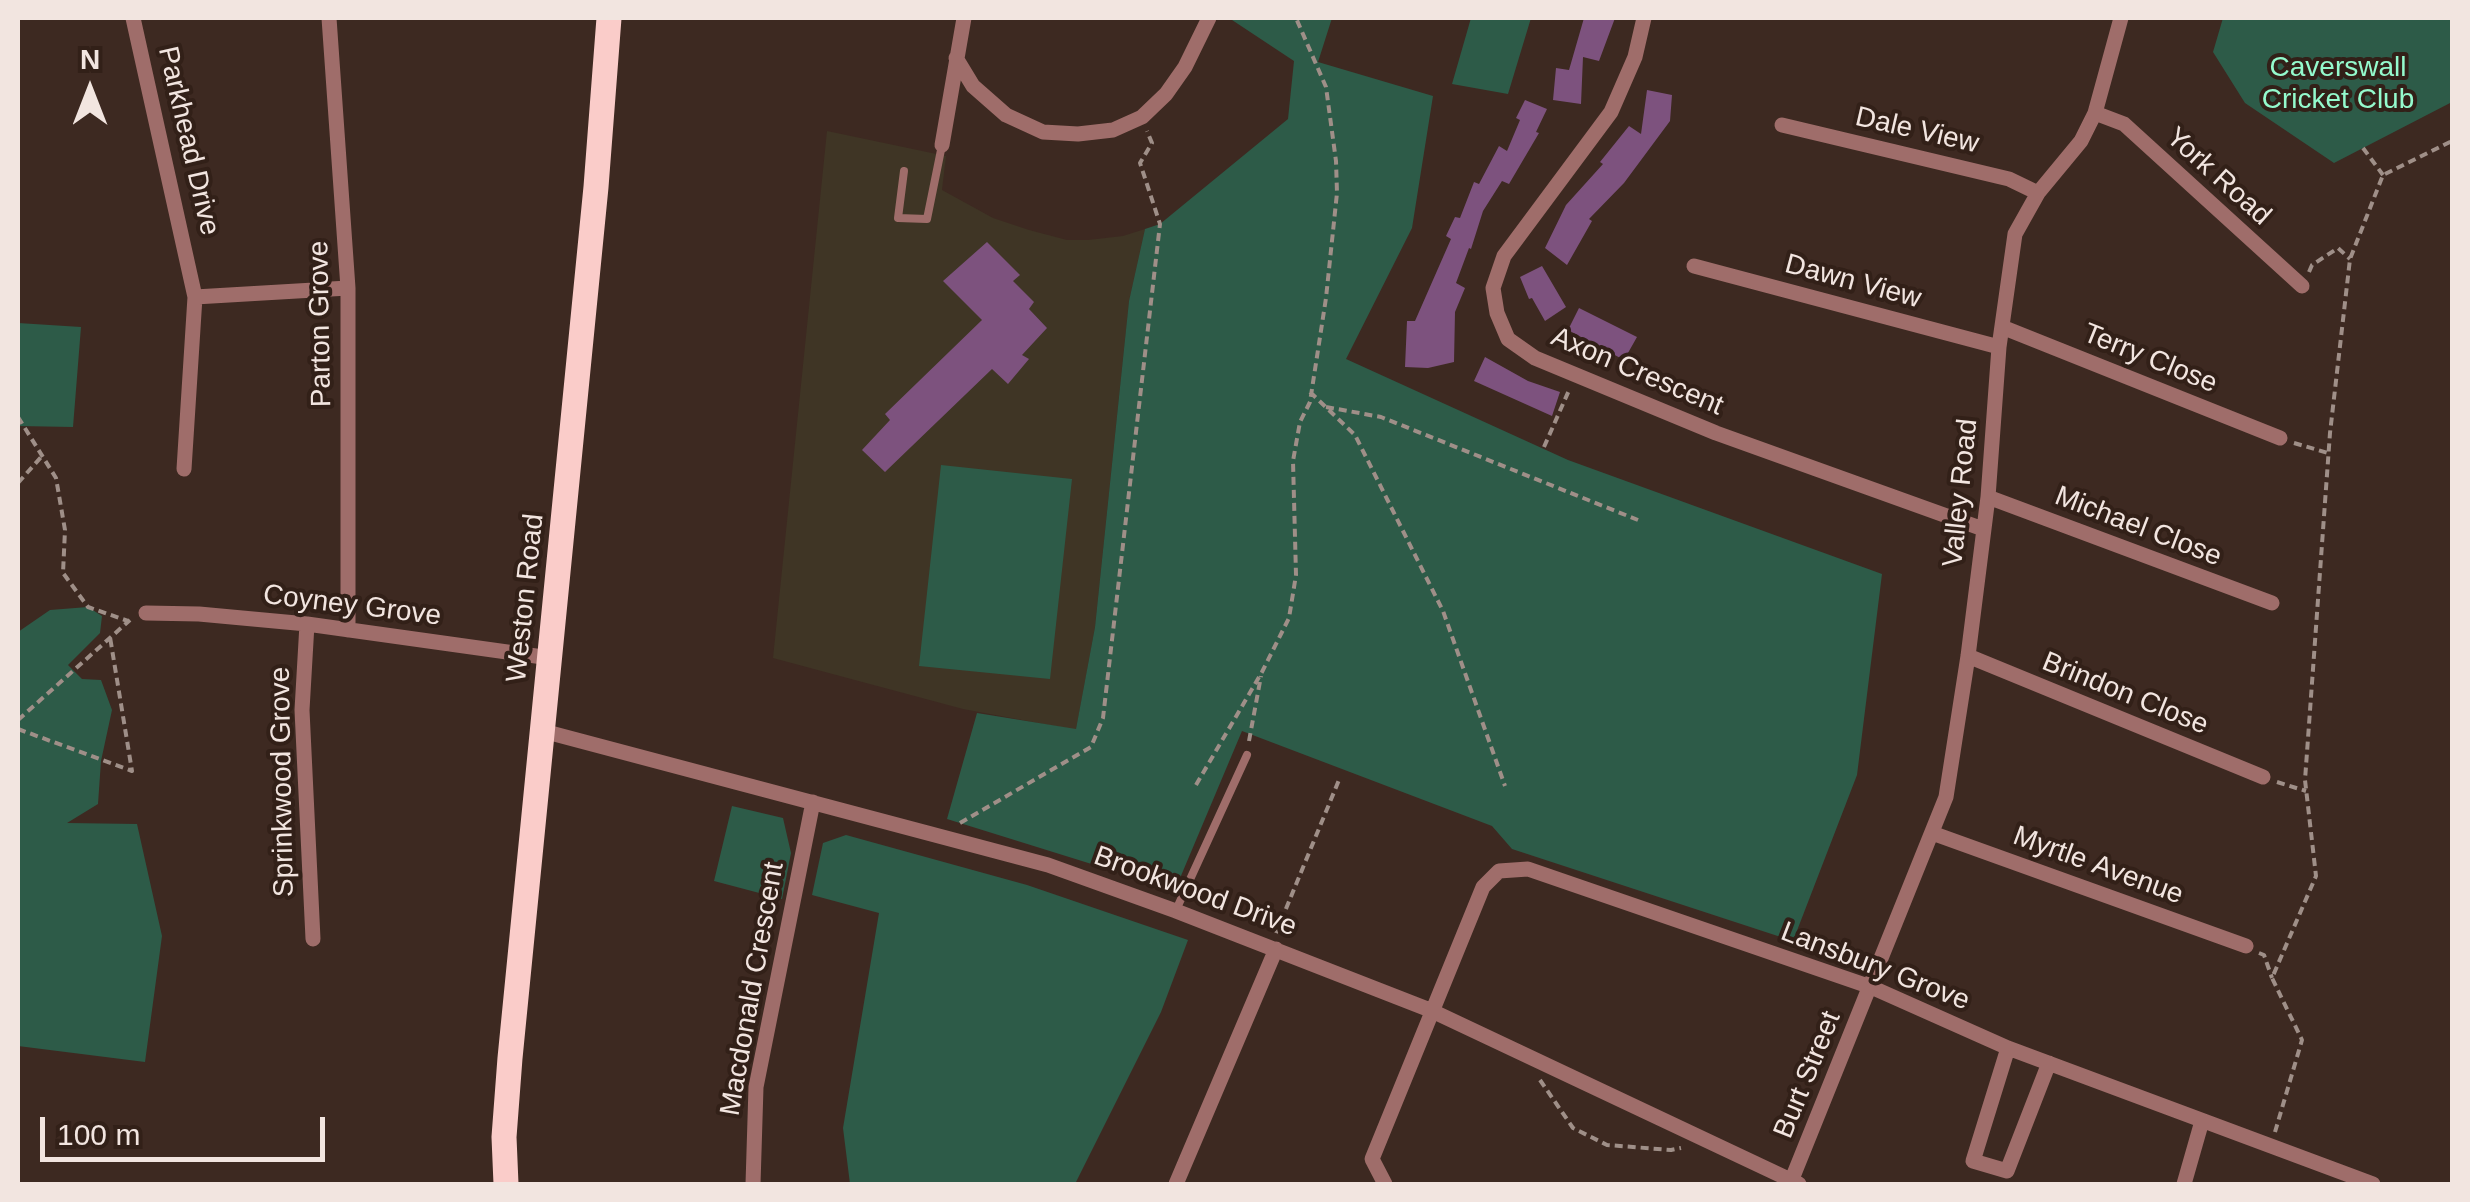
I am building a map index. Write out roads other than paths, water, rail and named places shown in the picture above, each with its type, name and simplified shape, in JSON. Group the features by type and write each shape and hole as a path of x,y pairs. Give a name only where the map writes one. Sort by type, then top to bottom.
{"highway":[{"name":"Weston Road","path":"506,1184 504,1136 510,1058 609,18"}],"street":[{"name":"Parkhead Drive","path":"133,18 195,298 184,469"},
{"name":"Parton Grove","path":"329,18 348,288 348,630"},
{"path":"942,145 964,18"},
{"path":"956,58 973,86 1006,115 1044,132 1113,130 1142,117 1166,94 1209,18"},
{"name":"Axon Crescent","path":"1644,18 1634,56 1611,112 1504,256 1494,288 1497,313 1508,338 1535,358 1716,433 1983,530"},
{"name":"Valley Road","path":"1871,988 1946,797 1988,497 2000,346 2015,234 2038,193 2081,141 2095,112 2115,18"},
{"name":"York Road","path":"2095,112 2124,124 2302,286"},
{"name":"Dale View","path":"1782,125 2009,179 2038,193"},
{"name":"Dawn View","path":"1694,266 2000,346"},
{"path":"195,298 348,288"},
{"name":"Terry Close","path":"2002,327 2280,438"},
{"name":"Michael Close","path":"1988,497 2272,603"},
{"name":"Coyney Grove","path":"146,613 307,624 550,658"},
{"name":"Sprinkwood Grove","path":"307,624 302,710 313,939"},
{"name":"Brindon Close","path":"1968,656 2264,777"},
{"name":"Brookwood Drive","path":"543,731 1048,865 1176,910 1430,1010 1711,1140 1794,1183"},
{"name":"Macdonald Crescent","path":"753,1184 756,1087 813,802"},
{"name":"Myrtle Avenue","path":"1932,833 2246,946"},
{"name":"Lansbury Grove","path":"1386,1184 1372,1159 1483,887 1499,871 1528,869 1871,988 2008,1048 2373,1184"},
{"path":"1176,1184 1273,948"},
{"name":"Burt Street","path":"1794,1183 1871,988"},
{"path":"2008,1048 1972,1161 2007,1171 2049,1063"},
{"path":"2184,1184 2202,1121"}],"lane":[{"path":"904,170 898,218 927,219 942,145"},
{"path":"1176,910 1247,756"}],"park label":[{"name":"Caverswall Cricket Club","path":"2338,84"}]}
